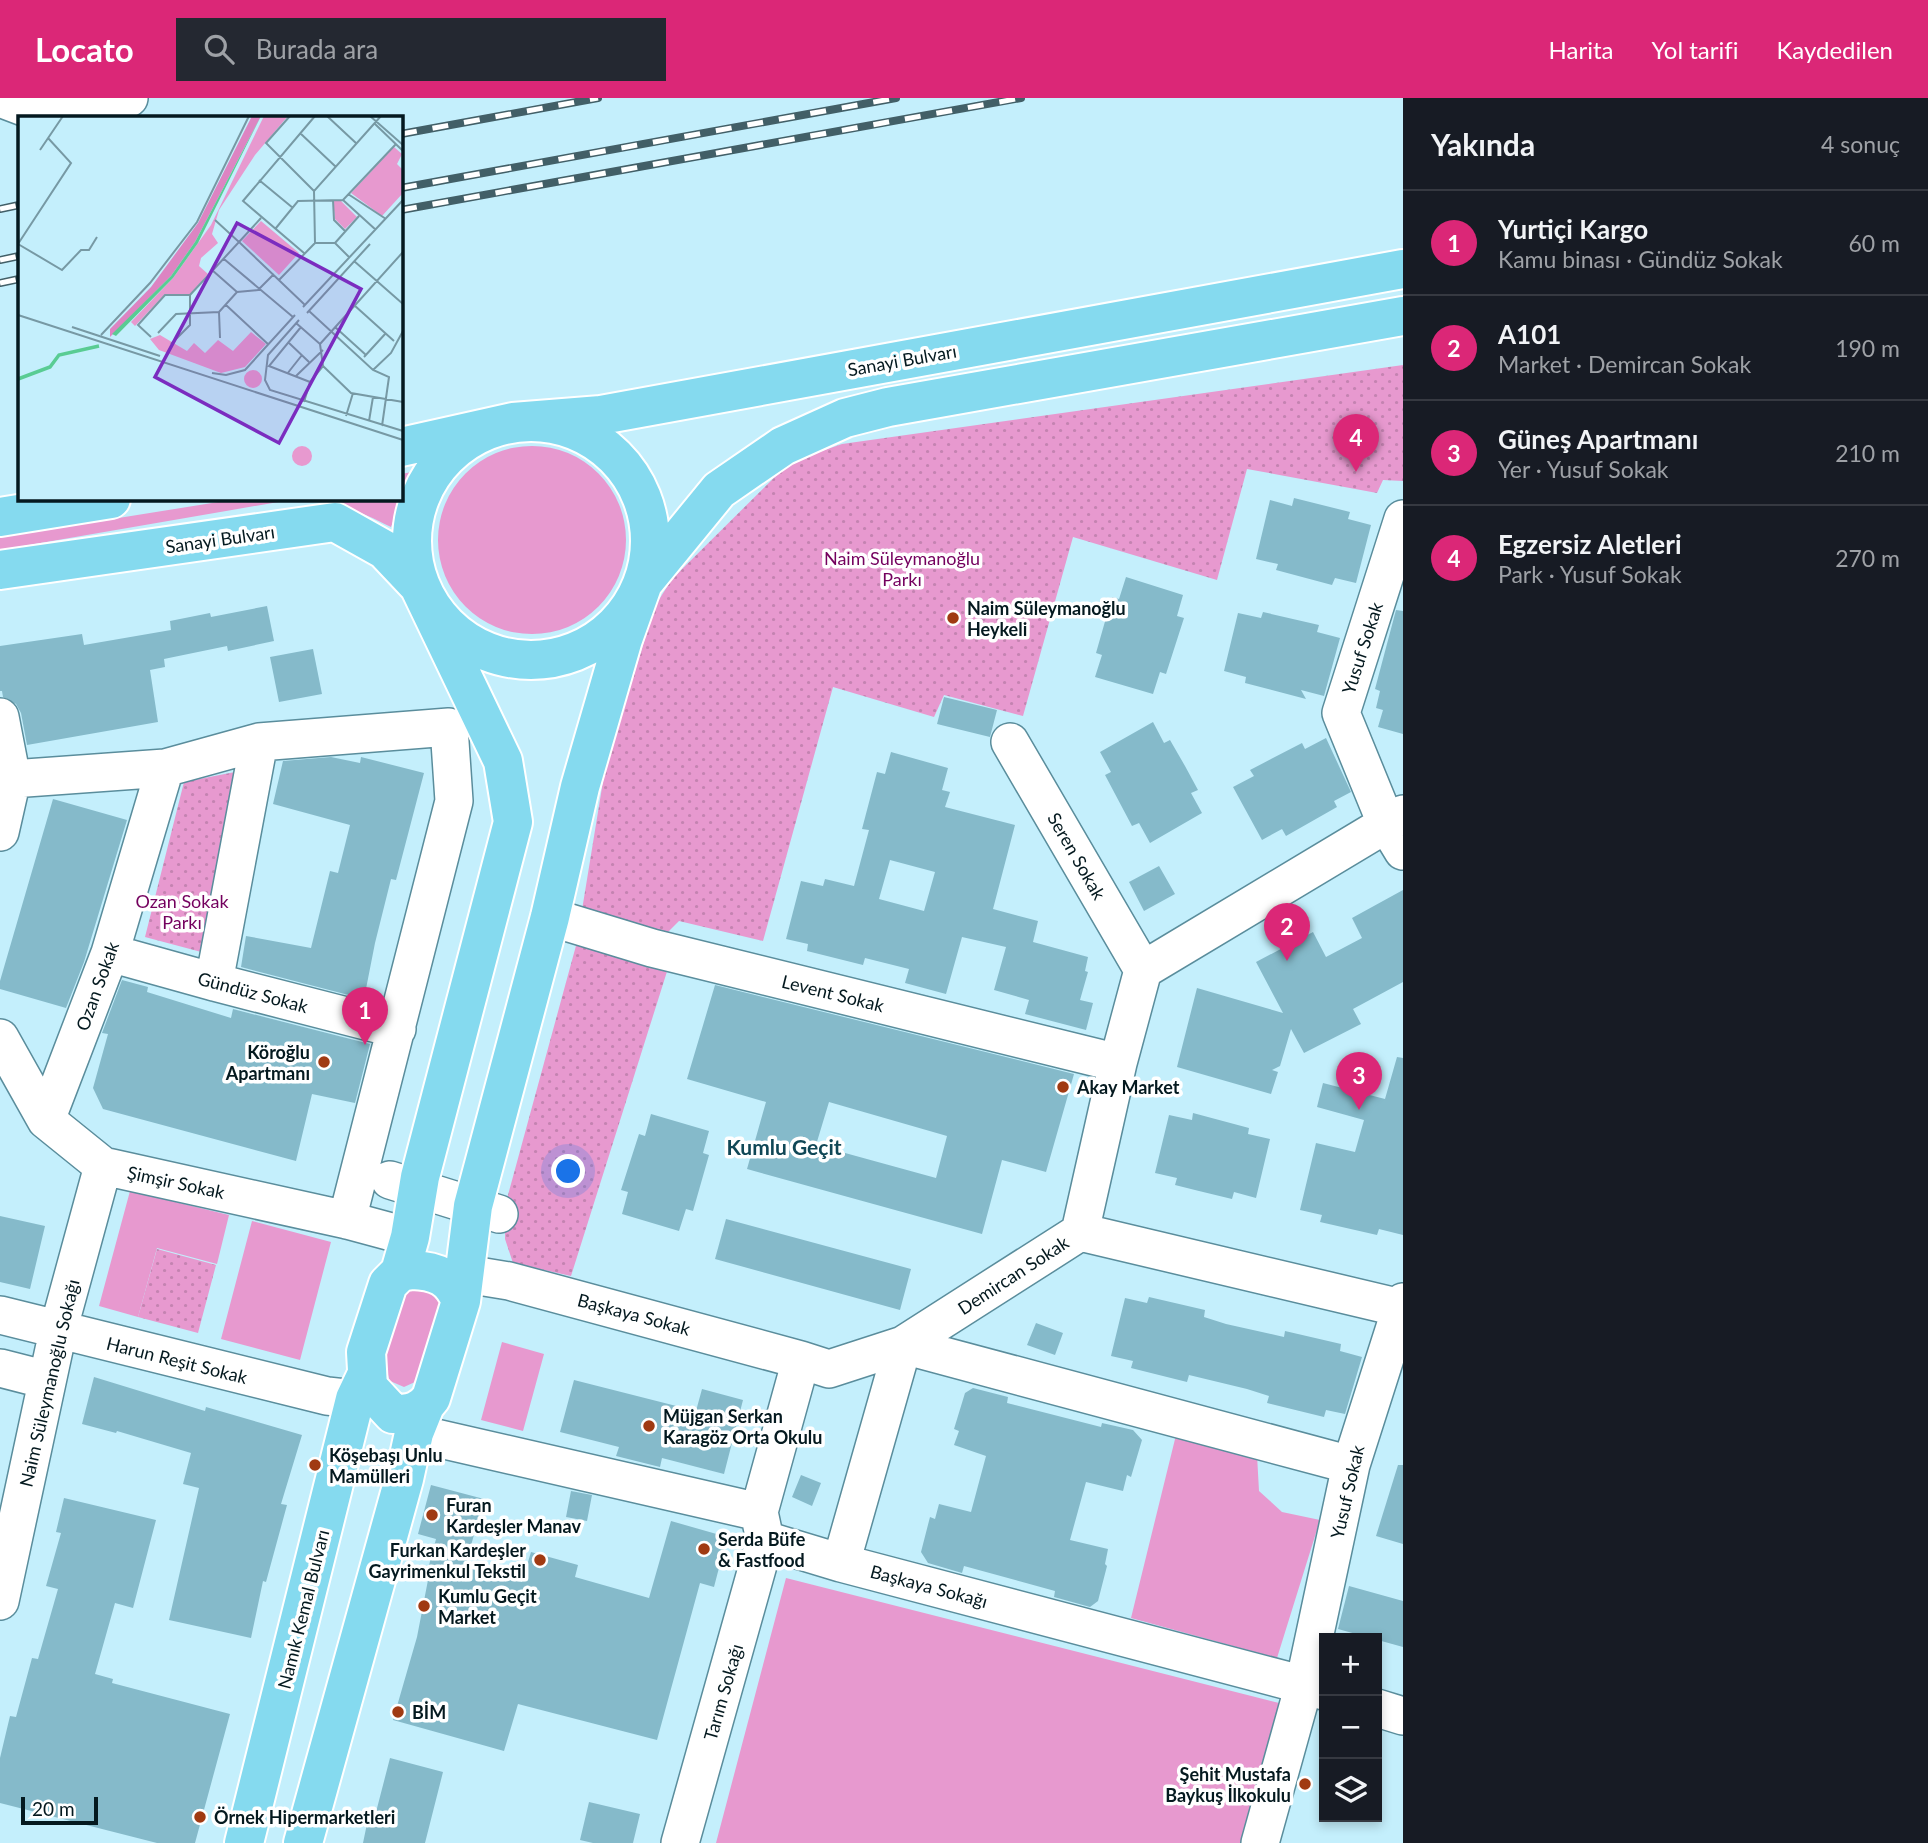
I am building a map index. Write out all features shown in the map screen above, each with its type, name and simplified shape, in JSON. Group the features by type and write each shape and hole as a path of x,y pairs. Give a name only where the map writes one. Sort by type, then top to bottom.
{"main road":[{"name":"Sanayi Bulvarı","path":"402,447 513,422 601,415 1403,269"},
{"path":"419,586 441,621 472,646 511,660 552,659 591,645 622,618 643,583 719,490 783,446 845,418 888,407 1403,316"},
{"path":"303,1843 419,1421 431,1398 486,1210 580,787 623,639 643,583 651,542 645,502 625,465 593,438 555,423 513,422 478,432 449,453 426,481 413,515 410,551 419,586 503,761 513,822 404,1184 405,1255 426,1271 463,1288"},
{"path":"0,517 105,500"},
{"name":"Sanayi Bulvarı","path":"0,570 335,522 385,550 419,586"},
{"name":"Namık Kemal Bulvarı","path":"244,1843 361,1388 366,1352 388,1284 405,1255"},
{"path":"361,1388 368,1387 393,1414 408,1414 419,1421"}],"street":[{"path":"0,98 49,116"},
{"path":"56,116 129,98"},
{"name":"Yusuf Sokak","path":"1397,829 1341,713 1403,519"},
{"path":"0,718 12,779 0,832"},
{"path":"12,779 165,768 259,742 449,727 454,801 348,1220"},
{"path":"214,982 259,742"},
{"name":"Seren Sokak","path":"1010,742 1143,970"},
{"name":"Ozan Sokak","path":"47,1120 110,953 165,768"},
{"path":"1143,970 1397,829"},
{"name":"Levent Sokak","path":"550,917 652,948 1118,1063"},
{"name":"Gündüz Sokak","path":"110,953 397,1029"},
{"name":"Demircan Sokak","path":"801,1360 829,1370 903,1345 1080,1232 1118,1063 1143,970"},
{"name":"Şimşir Sokak","path":"0,1038 47,1120 103,1166 348,1220 405,1255"},
{"name":"Naim Süleymanoğlu Sokağı","path":"0,1601 58,1331 103,1166"},
{"path":"404,1184 486,1210"},
{"path":"1080,1232 1402,1305"},
{"name":"Başkaya Sokak","path":"463,1288 521,1284 801,1360"},
{"name":"Yusuf Sokak","path":"1314,1688 1351,1465 1402,1305"},
{"name":"Harun Reşit Sokak","path":"0,1315 327,1396 361,1388"},
{"path":"841,1563 903,1345 1351,1465"},
{"name":"Tarım Sokağı","path":"680,1843 762,1526 801,1360"},
{"path":"0,1368 47,1380"},
{"name":"Başkaya Sokağı","path":"419,1421 762,1526 841,1563 1314,1688"},
{"path":"1260,1843 1314,1688"},
{"path":"1382,1710 1403,1716"}],"green space":[{"name":"Naim Süleymanoğlu Parkı","path":"1403,365 1403,481 1383,480 1377,493 1247,469 1217,580 1073,537 1023,716 944,695 934,717 833,687 763,941 679,921 663,937 582,910 605,769 655,606 672,579 790,462 842,444"},
{"path":"532,446 550,447 568,453 599,473 619,504 625,522 625,558 619,576 599,607 568,627 550,633 532,634 514,633 496,627 465,607 445,576 439,558 438,540 439,522 445,504 465,473 496,453 514,447"},
{"path":"412,472 402,498 402,474"},
{"path":"231,500 401,500 391,527 340,505 316,501 284,501 0,550 0,537"},
{"name":"Ozan Sokak Parkı","path":"240,771 205,953 145,937 184,782"},
{"path":"577,942 670,962 571,1276 513,1263 505,1239 505,1206"},
{"path":"130,1191 229,1215 217,1264 157,1248 138,1317 99,1306"},
{"path":"252,1221 331,1242 300,1360 221,1339"},
{"path":"157,1249 216,1265 198,1333 138,1317"},
{"path":"420,1279 445,1306 421,1375 415,1382 404,1387 390,1381 387,1363 388,1339 399,1299"},
{"path":"502,1342 544,1354 523,1431 481,1420"},
{"path":"1177,1431 1257,1455 1259,1491 1282,1512 1320,1520 1277,1658 1131,1618"},
{"path":"786,1578 1279,1703 1242,1843 716,1843"}],"building":[{"path":"1294,498 1350,512 1348,519 1371,525 1356,583 1335,578 1332,585 1276,570 1278,564 1256,559 1270,500 1292,506"},
{"path":"1126,577 1183,595 1177,616 1184,618 1166,674 1160,672 1153,694 1095,677 1102,655 1096,653 1112,597 1119,599"},
{"path":"267,606 274,641 228,651 227,646 164,659 165,667 150,670 158,722 27,745 21,713 16,704 3,697 0,691 0,646 82,634 84,645 171,630 170,621 210,613 211,617"},
{"path":"1396,610 1403,611 1403,734 1378,727 1383,710 1376,708 1380,691 1375,689"},
{"path":"1263,612 1319,625 1317,632 1340,638 1324,696 1301,690 1306,699 1245,683 1246,677 1224,671 1238,613 1261,618"},
{"path":"313,649 322,694 279,702 270,657"},
{"path":"944,697 997,710 990,737 937,724"},
{"path":"1153,722 1164,743 1170,740 1198,790 1191,793 1202,813 1150,843 1139,823 1132,826 1105,775 1111,772 1100,752"},
{"path":"1326,738 1351,792 1334,801 1337,807 1286,836 1282,829 1262,840 1233,787 1254,776 1250,770 1302,743 1305,749"},
{"path":"891,752 948,768 942,790 950,792 945,807 1015,825 993,909 1038,921 1033,942 1088,957 1085,971 1088,972 1080,1000 1093,1003 1086,1030 1025,1014 1029,1000 994,990 1006,947 962,937 946,994 905,983 909,969 865,958 863,965 807,951 808,944 786,939 801,881 823,886 825,879 854,886 869,830 862,829 877,772 885,774","holes":["890,860 935,872 924,911 879,899"]},
{"path":"331,757 360,763 361,757 424,773 396,880 391,879 364,999 241,967 246,936 311,948 330,871 338,873 350,825 273,804 283,761"},
{"path":"53,799 127,820 84,962 66,1008 0,989 0,981"},
{"path":"1159,866 1175,894 1144,911 1129,882"},
{"path":"1403,890 1403,982 1353,1009 1361,1024 1304,1053 1291,1029 1280,1066 1272,1070 1278,1072 1271,1094 1177,1067 1197,988 1283,1013 1256,962 1313,932 1326,957 1362,938 1352,918"},
{"path":"122,980 148,987 147,992 231,1018 233,1009 370,1044 355,1103 312,1094 296,1161 103,1109 93,1088 108,1034 102,1033"},
{"path":"715,985 1074,1074 1046,1172 1002,1160 982,1234 747,1169 766,1102 687,1079","holes":["829,1102 947,1136 936,1178 816,1145"]},
{"path":"1397,1057 1403,1058 1403,1235 1379,1229 1377,1235 1320,1222 1322,1215 1300,1210 1316,1143 1355,1152 1364,1120 1317,1107 1323,1083 1385,1099"},
{"path":"1193,1113 1249,1128 1248,1134 1270,1139 1256,1198 1234,1192 1232,1199 1199,1191 1175,1185 1177,1178 1155,1173 1169,1115 1192,1120"},
{"path":"651,1114 709,1131 703,1153 709,1155 693,1211 686,1209 679,1231 622,1214 628,1192 621,1190 639,1134 645,1136"},
{"path":"0,1216 45,1226 30,1289 0,1282"},
{"path":"726,1219 911,1269 900,1310 715,1259"},
{"path":"1149,1297 1205,1310 1204,1317 1226,1324 1284,1337 1285,1331 1341,1344 1340,1351 1362,1357 1345,1414 1326,1410 1324,1417 1267,1403 1269,1396 1247,1389 1189,1375 1187,1382 1131,1368 1133,1361 1111,1356 1125,1298 1147,1303"},
{"path":"1036,1323 1063,1333 1055,1355 1027,1345"},
{"path":"94,1377 205,1411 206,1407 302,1435 281,1504 287,1505 266,1582 263,1581 251,1638 169,1620 199,1488 183,1484 191,1453 117,1431 116,1433 82,1424"},
{"name":"Müjgan Serkan Karagöz Orta Okulu","path":"574,1380 696,1411 702,1389 743,1400 724,1474 662,1458 660,1467 616,1456 619,1447 560,1432"},
{"path":"973,1388 1008,1397 1007,1403 1101,1427 1102,1423 1133,1430 1142,1440 1131,1477 1127,1475 1123,1491 1086,1482 1070,1540 1108,1549 1105,1564 1107,1566 1098,1601 1090,1607 1054,1597 1055,1591 964,1566 962,1573 928,1563 921,1552 930,1517 935,1519 939,1504 971,1512 986,1456 954,1445 959,1431 954,1429 965,1393"},
{"path":"1398,1465 1403,1465 1403,1544 1376,1536"},
{"path":"801,1475 821,1483 812,1506 792,1497"},
{"path":"431,1485 484,1499 465,1567 522,1582 531,1552 578,1565 575,1577 649,1598 671,1521 727,1537 714,1587 700,1583 657,1740 518,1704 504,1751 393,1720 417,1637 428,1580 425,1580 436,1539 418,1534"},
{"path":"571,1491 592,1495 587,1521 566,1517"},
{"path":"64,1498 156,1520 133,1608 115,1603 95,1674 113,1679 112,1683 230,1714 195,1843 157,1843 0,1803 0,1758 10,1716 16,1717 32,1658 38,1659 58,1589 46,1586 61,1533 56,1532"},
{"path":"1349,1586 1403,1601 1403,1647 1382,1641 1382,1633 1352,1633 1338,1629"},
{"path":"390,1758 443,1772 425,1843 363,1843 369,1814 375,1816"},
{"path":"589,1802 640,1814 633,1843 593,1843 580,1840"}],"railway":[{"path":"402,134 598,98"},
{"path":"402,188 896,98"},
{"path":"402,210 1021,98"},
{"path":"0,209 18,205"},
{"path":"0,260 18,256"},
{"path":"0,283 18,279"}],"place":[{"name":"Egzersiz Aletleri","path":"1356,472"},
{"name":"Naim Süleymanoğlu Heykeli","path":"953,618"},
{"name":"A101","path":"1287,961"},
{"name":"Yurtiçi Kargo","path":"365,1045"},
{"name":"Köroğlu Apartmanı","path":"324,1062"},
{"name":"Akay Market","path":"1063,1087"},
{"name":"Güneş Apartmanı","path":"1359,1110"},
{"name":"Müjgan Serkan Karagöz Orta Okulu","path":"649,1426"},
{"name":"Köşebaşı Unlu Mamülleri","path":"315,1465"},
{"name":"Furan Kardeşler Manav","path":"432,1515"},
{"name":"Serda Büfe & Fastfood","path":"704,1549"},
{"name":"Furkan Kardeşler Gayrimenkul Tekstil","path":"540,1560"},
{"name":"Kumlu Geçit Market","path":"424,1606"},
{"name":"BİM","path":"398,1712"},
{"name":"Şehit Mustafa Baykuş İlkokulu","path":"1305,1784"},
{"name":"Örnek Hipermarketleri","path":"200,1817"}],"district":[{"name":"Kumlu Geçit","path":"784,1146"}]}
